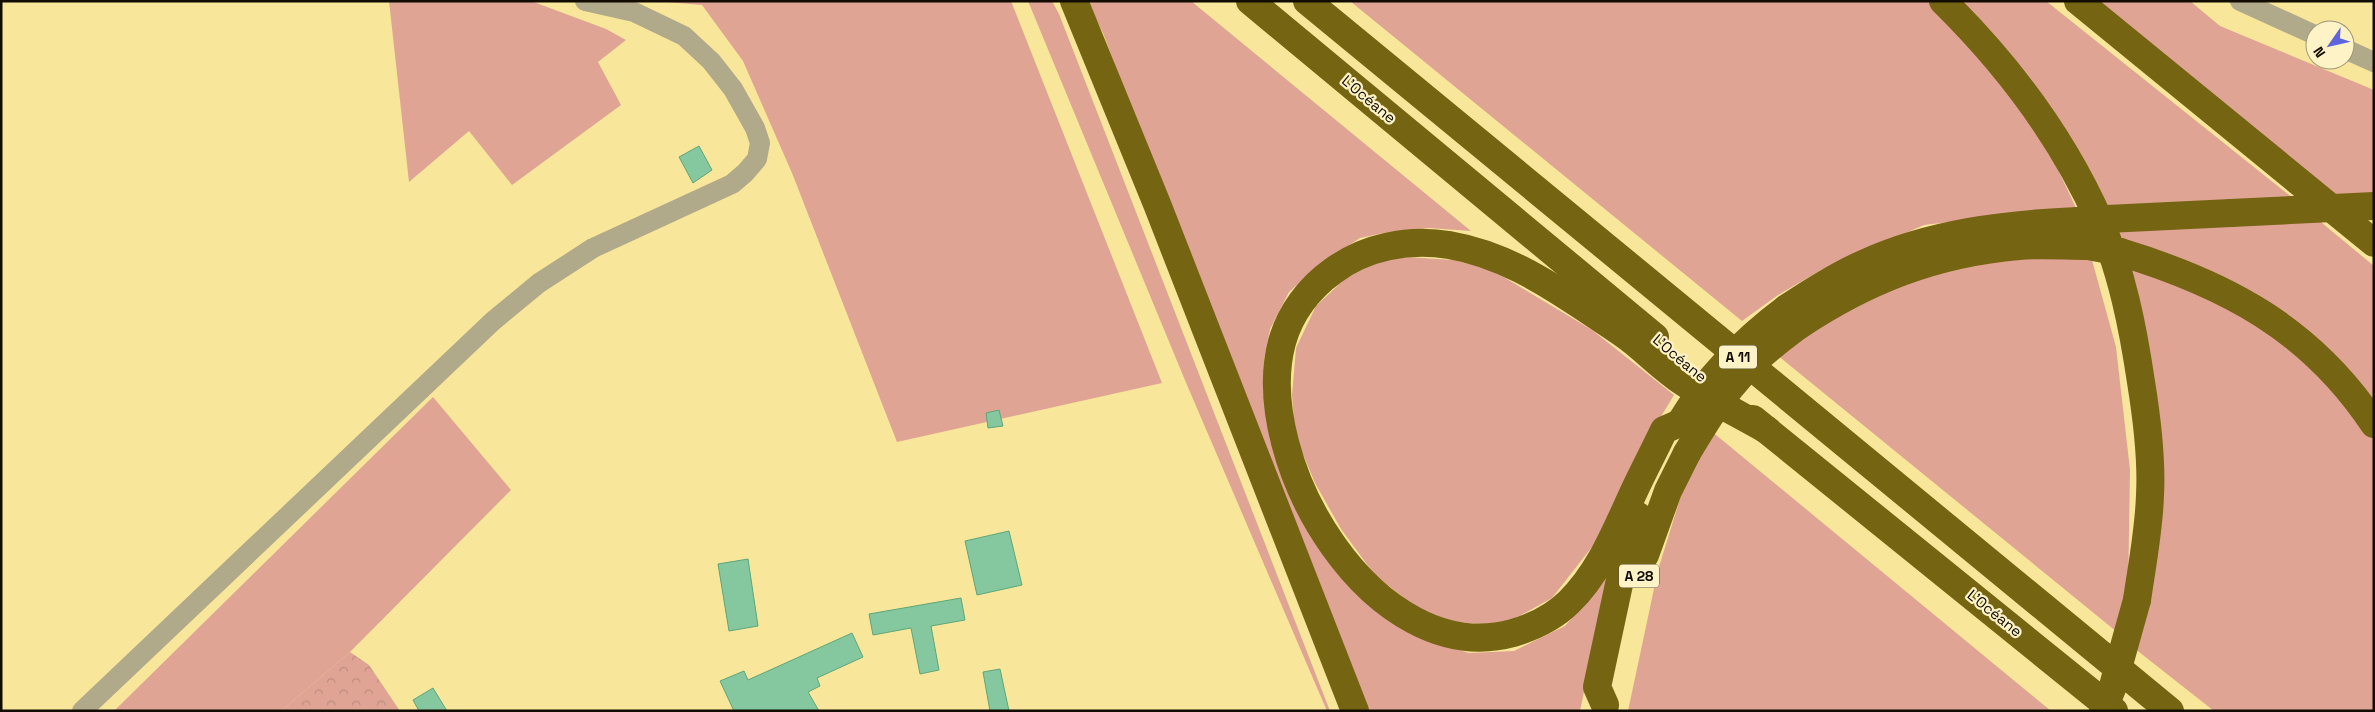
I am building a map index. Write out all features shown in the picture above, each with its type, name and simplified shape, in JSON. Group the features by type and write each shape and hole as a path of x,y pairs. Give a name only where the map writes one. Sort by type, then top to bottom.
{"highway":[{"path":"1074,1 1157,204 1355,711"},
{"name":"L’Océane","path":"1250,1 1767,430 2114,711"},
{"name":"A 11","path":"1307,1 2170,711"},
{"path":"1944,1 2010,74 2045,120 2076,174 2101,223 2121,283 2136,343 2146,416 2150,495 2137,600 2113,686 2103,711"},
{"path":"2078,1 2374,243"},
{"path":"1767,430 1682,382 1630,339 1543,281 1482,252 1445,244 1415,242 1398,245 1361,254 1345,262 1322,279 1310,292 1294,314 1282,344 1277,402 1280,421 1298,479 1318,520 1350,567 1375,592 1398,611 1426,626 1450,634 1500,636 1525,629 1551,616 1567,604 1582,588 1676,436 1708,416 1738,378 1760,356 1792,317 1863,264 1933,240 2021,224 2374,206"},
{"path":"1792,317 1831,304 1872,283 1910,268 1965,253 2020,246 2088,246 2120,252 2180,271 2229,293 2259,310 2310,350 2342,382 2374,424"},
{"name":"A 28","path":"1604,708 1652,533 1668,491 1676,436"}],"street":[{"path":"82,711 493,321 531,289 593,248 732,184 758,159 760,143 756,128 733,89 711,62 684,36 634,12 585,1"},
{"path":"2240,1 2305,30"},
{"path":"2355,53 2374,62"}],"green space":[{"path":"389,1 531,1 606,29 626,40 598,62 621,105 512,185 469,131 409,182"},
{"path":"655,1 1011,1 1162,383 897,442 792,173 743,61 702,5"},
{"path":"1028,1 1052,1 1059,14 1330,711 1327,711 1187,385"},
{"path":"1087,1 1191,1 1471,231 1429,228 1388,232 1360,238 1319,265 1289,292 1270,329 1264,360 1263,392 1271,435 1323,552 1368,604 1410,634 1469,653 1514,651 1565,626 1608,576 1580,711 1368,711 1164,195 1103,33"},
{"path":"1350,1 1933,1 1968,35 2045,142 2077,210 2013,214 1924,225 1821,270 1778,295 1742,321"},
{"path":"1954,1 2046,1 2294,199 2103,208"},
{"path":"2098,1 2190,1 2220,26 2305,61 2305,70 2326,70 2374,90 2374,197 2334,197"},
{"path":"2316,218 2374,266 2374,405 2361,388 2117,244 2111,228"},
{"path":"2040,254 2092,260 2116,347 2130,470 2128,592 2117,632 1776,354 1803,333 1934,269"},
{"path":"1407,257 1453,260 1492,270 1592,330 1674,395 1654,428 1599,538 1552,598 1503,625 1452,622 1415,607 1374,574 1341,529 1315,483 1295,435 1292,395 1296,348 1316,306 1346,278 1377,261"},
{"path":"2126,266 2167,276 2288,343 2368,428 2374,437 2374,711 2214,711 2134,648 2145,607"},
{"path":"433,397 511,490 350,652 281,711 114,711"},
{"path":"1710,430 2051,711 1628,711 1658,570 1693,457"},
{"path":"350,652 369,665 400,711 281,711"}],"building":[{"path":"699,146 712,170 693,183 679,157"},
{"path":"999,410 1003,426 988,428 986,413"},
{"path":"1009,531 1022,585 977,595 965,541"},
{"path":"748,559 758,626 729,631 718,564"},
{"path":"961,598 965,620 931,626 939,670 920,674 911,628 873,635 869,614"},
{"path":"852,633 863,657 817,678 820,686 808,692 819,711 734,711 720,681 744,671 748,680"},
{"path":"1000,669 1009,711 990,711 983,672"},
{"path":"433,688 447,711 419,711 413,700"}]}
